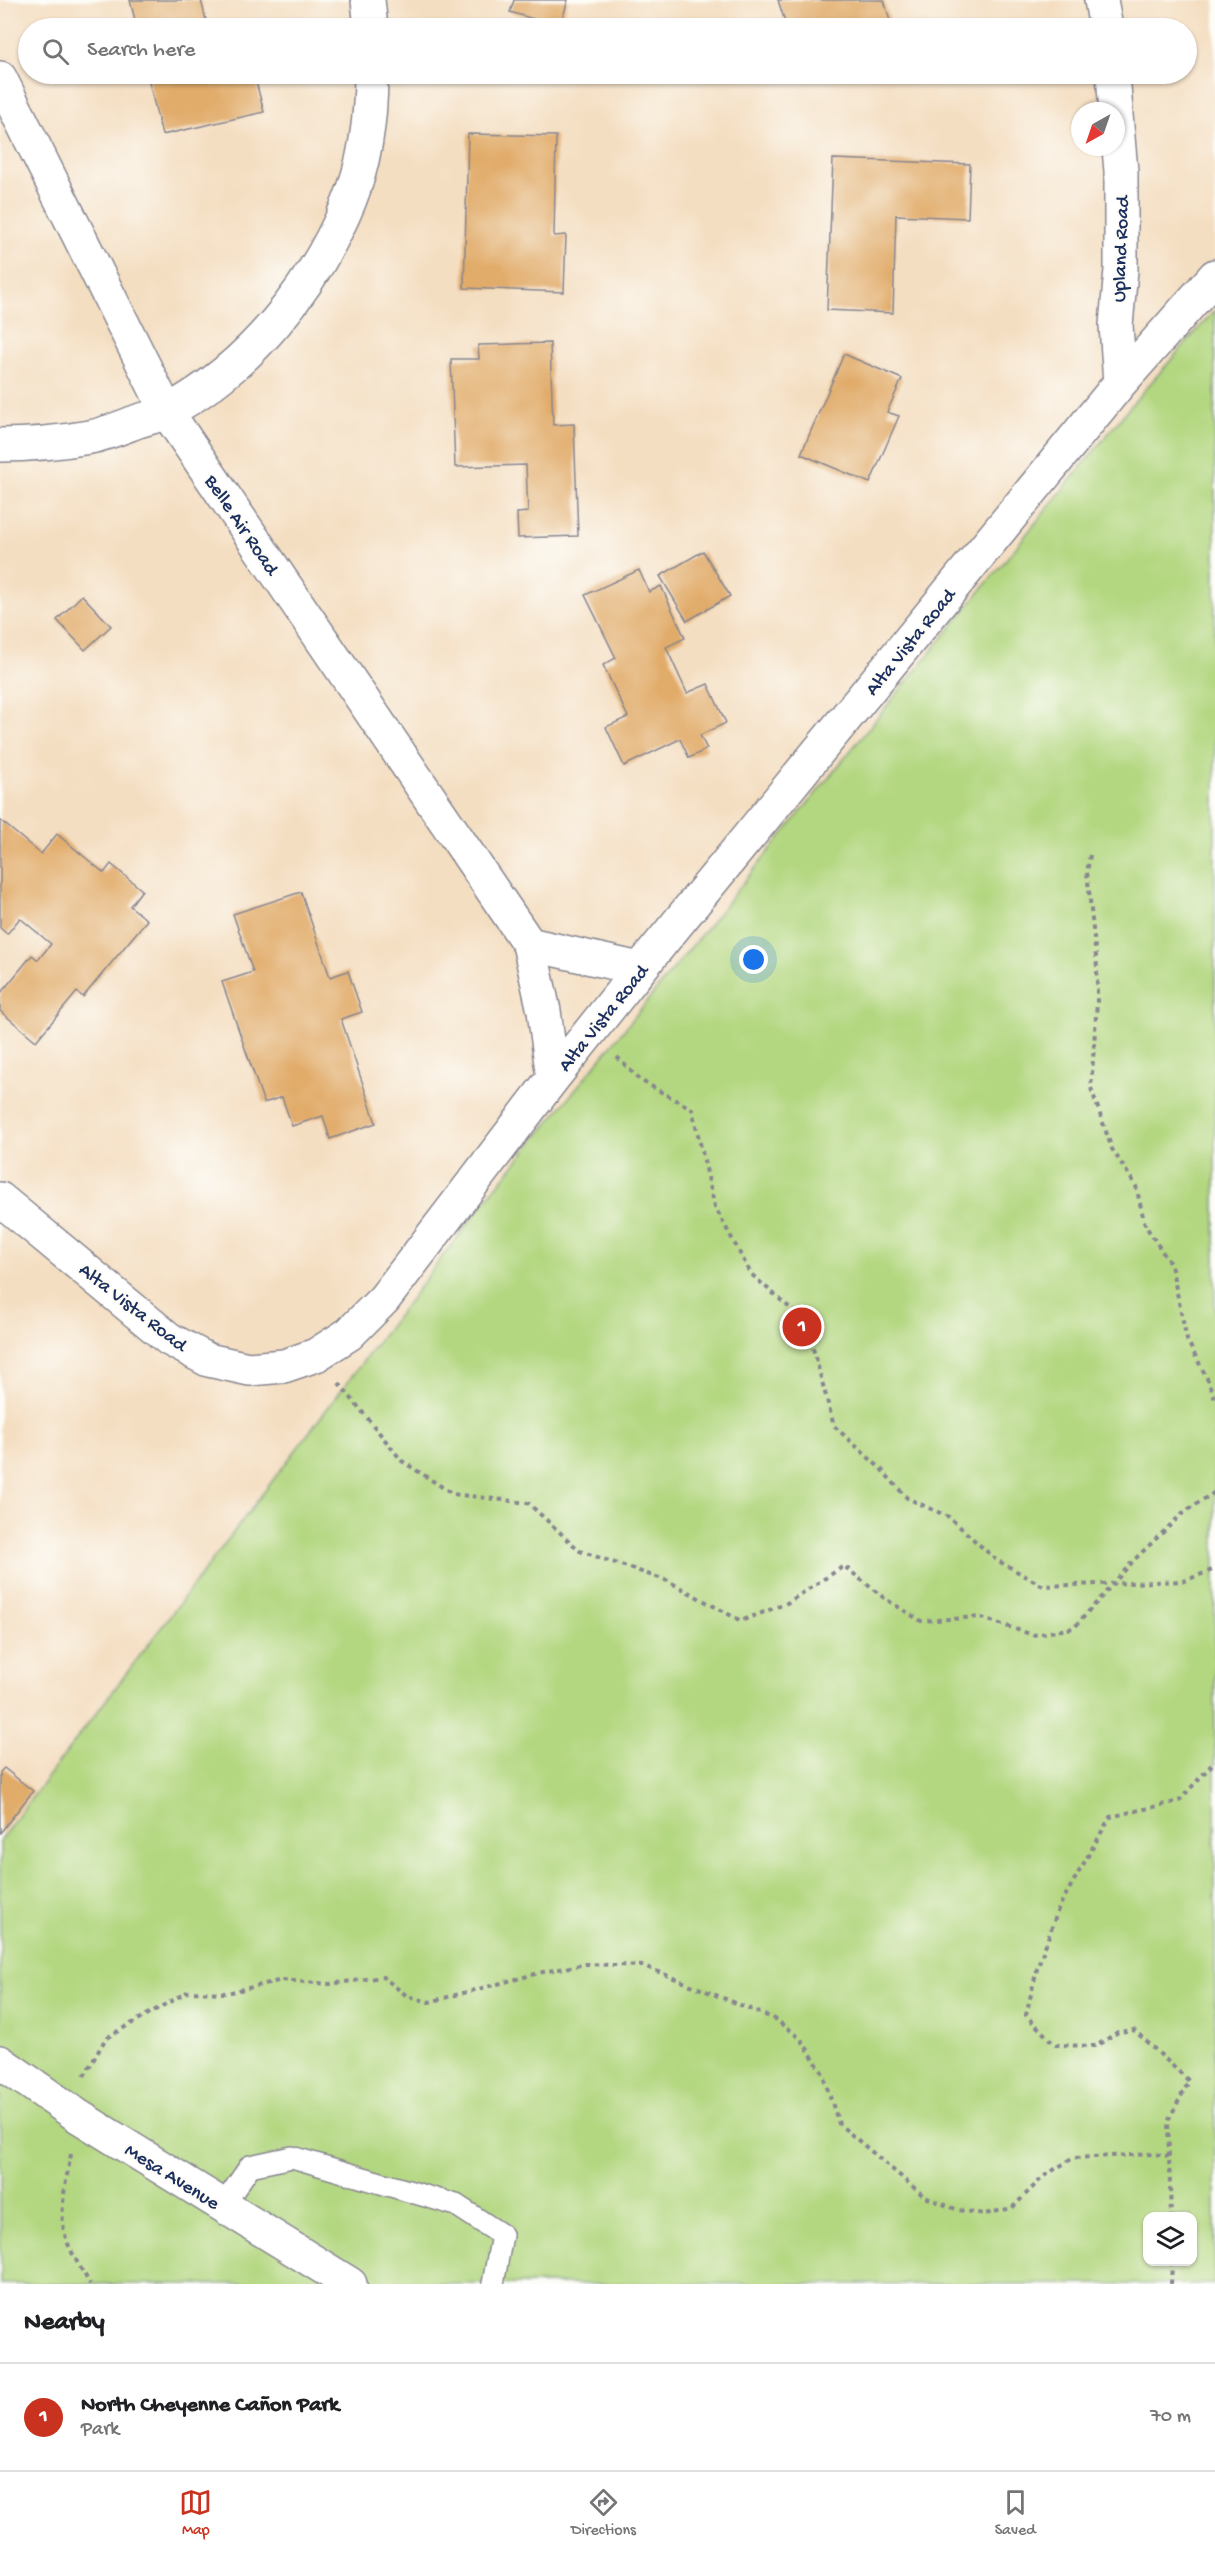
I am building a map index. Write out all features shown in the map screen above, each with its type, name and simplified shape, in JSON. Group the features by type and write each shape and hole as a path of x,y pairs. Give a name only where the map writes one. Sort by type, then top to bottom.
{"street":[{"path":"368,0 370,18"},
{"path":"1101,0 1104,18"},
{"name":"Belle Air Road","path":"0,78 166,412 529,944 544,1011 553,1078"},
{"path":"0,445 92,437 166,412 216,380 263,336 304,285 329,243 349,201 363,151 371,100 371,84"},
{"name":"Upland Road","path":"1114,84 1115,102"},
{"name":"Upland Road","path":"1120,156 1121,270 1116,325 1120,383"},
{"name":"Alta Vista Road","path":"0,1199 170,1339 207,1360 249,1369 284,1366 316,1355 349,1334 384,1299 553,1078 640,969 1120,383 1215,276"},
{"path":"529,944 640,969"},
{"name":"Mesa Avenue","path":"0,2062 78,2116 350,2284"}],"lane":[{"path":"222,2206 250,2166 292,2157 456,2205 501,2235 493,2284"}],"path":[{"path":"1090,855 1088,881 1097,967 1091,1088 1112,1149 1136,1186 1145,1225 1171,1264 1187,1340 1207,1378 1215,1400"},
{"path":"591,1030 640,1080 692,1109 715,1206 751,1274 806,1322 834,1426 881,1469 907,1498 950,1517 995,1559 1043,1586 1184,1581 1215,1569"},
{"path":"316,1355 402,1461 453,1494 528,1503 580,1551 668,1581 741,1621 787,1603 844,1566 884,1598 921,1621 979,1617 1033,1635 1074,1628 1134,1560 1184,1512 1215,1492"},
{"path":"1171,2212 1168,2121 1189,2081 1134,2030 1118,2032 1096,2046 1055,2045 1026,2015 1037,1969 1059,1907 1110,1817 1179,1801 1215,1761"},
{"path":"90,2284 70,2250 63,2225 65,2190 85,2074 106,2038 187,1992 227,1993 282,1980 329,1984 383,1977 407,1995 429,2002 543,1972 586,1964 644,1966 749,2011 775,2019 801,2039 822,2072 839,2124 925,2197 958,2210 985,2214 1012,2208 1044,2176 1073,2158 1153,2154 1169,2156"},
{"path":"1171,2284 1172,2266"}],"green space":[{"path":"1215,310 1215,2284 0,2284 0,1840 484,1202 1133,403"}],"building":[{"path":"130,0 201,0 206,18 134,18"},
{"path":"514,0 568,0 563,18 530,18 510,12"},
{"path":"778,0 884,0 889,18 784,18"},
{"path":"149,84 257,84 264,112 162,135"},
{"path":"468,134 556,136 554,236 566,235 564,292 464,288"},
{"path":"833,159 970,164 968,218 896,215 893,313 827,310"},
{"path":"550,343 553,425 574,424 578,536 518,538 517,513 528,512 526,465 455,467 451,359 479,359 478,345"},
{"path":"844,354 902,379 887,412 899,416 870,483 801,454"},
{"path":"703,551 730,596 687,621 660,576"},
{"path":"639,570 649,592 661,586 685,638 666,647 687,693 708,684 726,723 700,735 707,749 689,758 680,739 624,766 606,727 628,717 603,665 616,658 585,595"},
{"path":"82,595 111,626 85,650 57,620"},
{"path":"0,820 41,854 57,834 104,873 111,864 142,890 130,906 147,920 83,997 77,992 36,1041 0,1011 0,994 32,955 38,960 51,944 20,918 7,934 0,928"},
{"path":"301,892 330,977 348,971 362,1012 341,1019 376,1123 330,1139 323,1116 292,1126 282,1097 264,1103 222,982 253,972 233,914"},
{"path":"4,1768 33,1791 0,1833 0,1772"}],"place":[{"name":"North Cheyenne Cañon Park","path":"802,1327"}]}
